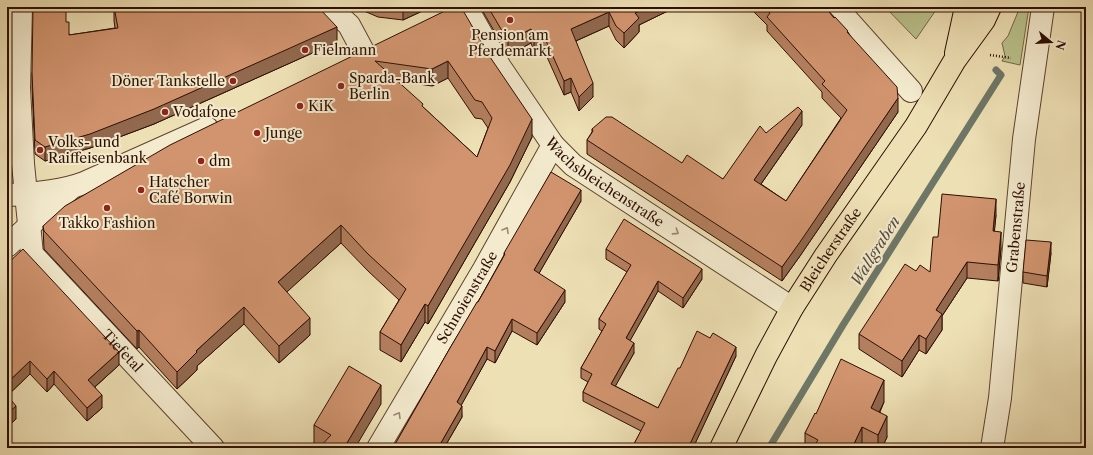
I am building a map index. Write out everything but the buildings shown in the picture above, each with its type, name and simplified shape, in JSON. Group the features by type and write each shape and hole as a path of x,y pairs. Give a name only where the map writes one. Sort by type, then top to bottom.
{"main road":[{"name":"Bleicherstraße","path":"955,60 966,7"},
{"name":"Bleicherstraße","path":"722,448 766,356 792,308 826,255 916,126 955,60 984,20 990,7"}],"street":[{"path":"21,7 19,88 23,164 17,195 29,226"},
{"path":"324,7 337,14 349,24 357,57 384,44"},
{"path":"836,7 912,91"},
{"name":"Grabenstraße","path":"992,448 1000,398 1024,139 1043,7"},
{"name":"Wachsbleichenstraße","path":"460,11 500,66 553,145 573,165 792,308"},
{"path":"17,195 71,188 228,119"},
{"name":"Schnoienstraße","path":"378,448 484,269 553,145"},
{"path":"7,246 71,188"},
{"name":"Tiefetal","path":"29,226 32,254 213,448"}],"green space":[{"path":"885,7 938,7 916,39"},
{"path":"1020,7 1029,7 1020,65 1002,61 1005,56 1002,43 1008,36"}],"waterway":[{"name":"Wallgraben","path":"769,448 843,325 1001,75 996,70"}],"place":[{"name":"Pension am Pferdemarkt","path":"510,20"},
{"name":"Fielmann","path":"305,50"},
{"name":"Döner Tankstelle","path":"233,81"},
{"name":"Sparda-Bank Berlin","path":"341,86"},
{"name":"KiK","path":"300,106"},
{"name":"Vodafone","path":"165,112"},
{"name":"Junge","path":"257,133"},
{"name":"Volks- und Raiffeisenbank","path":"40,150"},
{"name":"dm","path":"201,161"},
{"name":"Hatscher Café Borwin","path":"141,190"},
{"name":"Takko Fashion","path":"107,208"}]}
